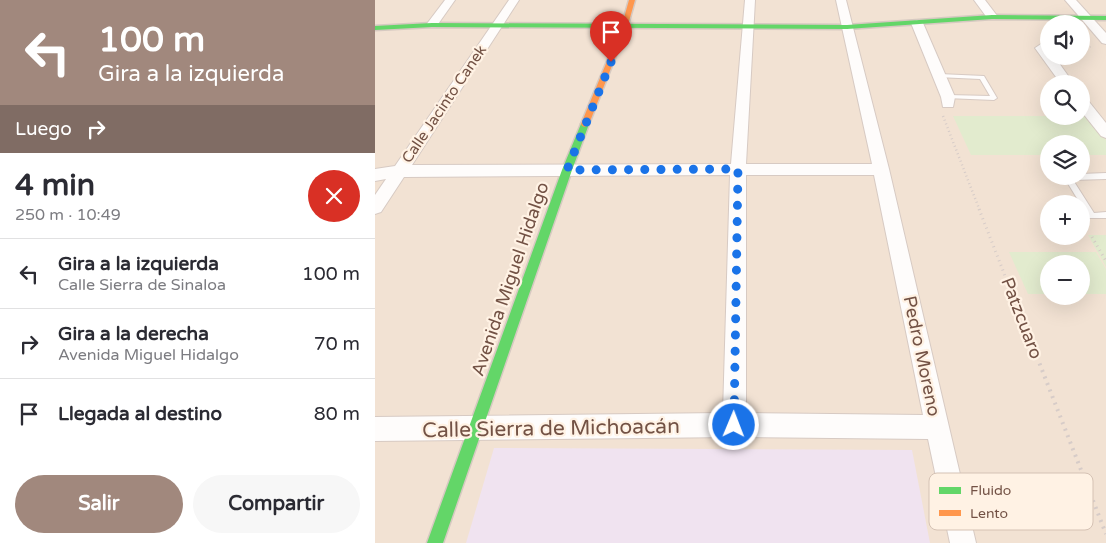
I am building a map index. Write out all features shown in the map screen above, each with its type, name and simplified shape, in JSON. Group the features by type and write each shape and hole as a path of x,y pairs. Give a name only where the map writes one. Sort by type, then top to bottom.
{"street":[{"path":"432,26 450,0"},
{"name":"Calle Jacinto Canek","path":"375,208 514,0"},
{"name":"Avenida Miguel Hidalgo","path":"435,543 567,170 625,25 632,0"},
{"path":"734,425 738,169 750,0"},
{"name":"Pedro Moreno","path":"841,0 881,169 947,473"},
{"path":"979,0 991,17"},
{"path":"1069,0 1082,15"},
{"path":"375,28 497,25 847,26 991,17 1040,18"},
{"path":"1090,18 1106,18"},
{"path":"917,23 948,101"},
{"path":"1090,23 1106,40"},
{"path":"1090,113 1105,132"},
{"path":"375,175 399,171 881,169"},
{"name":"Calle Sierra de Michoacán","path":"375,430 734,425 937,427"},
{"name":"Pedro Moreno","path":"960,530 963,543"}],"lane":[{"path":"939,76 982,77 993,98 948,101"},
{"path":"1106,176 1068,177 1092,216 1106,215"}],"path":[{"name":"Patzcuaro","path":"948,101 941,110 1082,473"},
{"path":"1092,237 1106,261"},
{"name":"Patzcuaro","path":"1093,501 1106,534"}],"shaded area":[{"path":"375,0 1106,0 1106,543 375,543"},
{"path":"494,448 912,450 930,543 466,543"}],"green space":[{"path":"953,116 1040,116 1040,125 1090,125 1090,119 1106,140 1106,155 1090,155 1090,135 1040,135 1040,155 971,155"},
{"path":"1090,235 1106,235 1106,267 1090,239"},
{"path":"1009,252 1096,252 1106,269 1106,294 1090,294 1090,255 1040,255 1040,294 1028,294"}],"traffic: fast":[{"path":"375,28 432,25 847,27 992,17 1106,18"},
{"path":"435,543 585,124"}],"traffic: slow":[{"path":"585,124 625,25 632,0"}],"route":[{"path":"611,62 567,170 738,169 734,425"}]}
